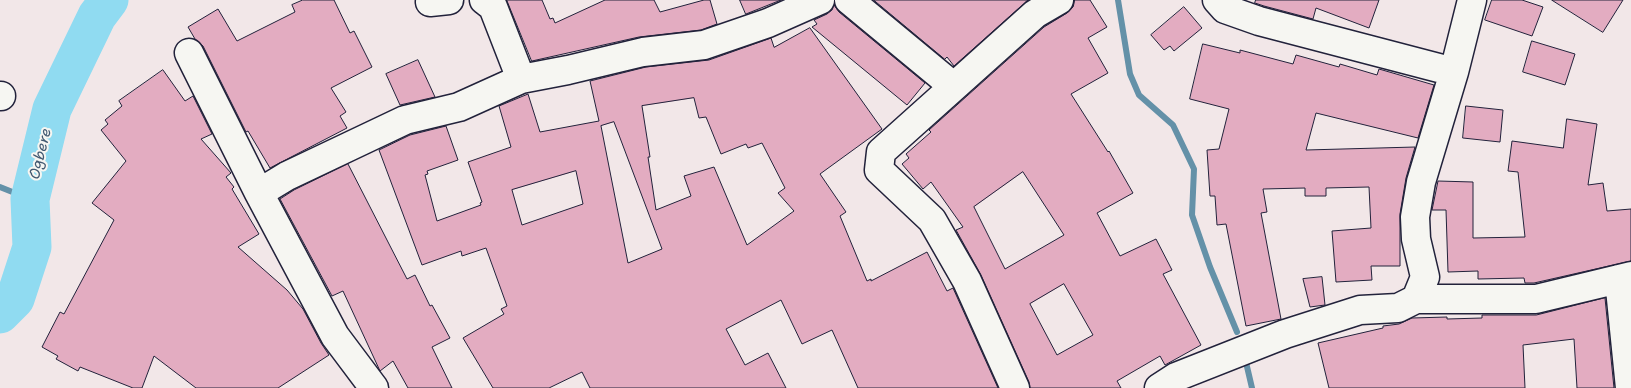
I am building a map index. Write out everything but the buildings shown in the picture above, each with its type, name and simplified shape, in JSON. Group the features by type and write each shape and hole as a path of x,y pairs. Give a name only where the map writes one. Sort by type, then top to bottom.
{"street":[{"path":"484,0 493,7 521,79"},
{"path":"259,193 287,176 405,120 459,106 521,79 643,52 704,45 768,23 820,0"},
{"path":"849,0 953,86"},
{"path":"1015,388 967,281 932,220 879,170 881,152 1035,14 1059,0"},
{"path":"1217,0 1225,9 1259,21 1454,72"},
{"path":"1416,299 1425,277 1416,239 1415,217 1421,182 1454,72 1472,0"},
{"path":"189,53 259,193 335,336 374,388"},
{"path":"1159,388 1176,377 1285,334 1360,310 1398,308 1416,299 1536,299 1625,277 1630,388"}],"waterway":[{"name":"Ogbere","path":"0,314 15,299 32,247 30,199 52,109 97,16 109,0"},
{"path":"1118,0 1130,74 1139,95 1173,125 1194,169 1192,215 1210,267 1237,332"},
{"path":"0,187 30,199"},
{"path":"1245,358 1252,388"}]}
